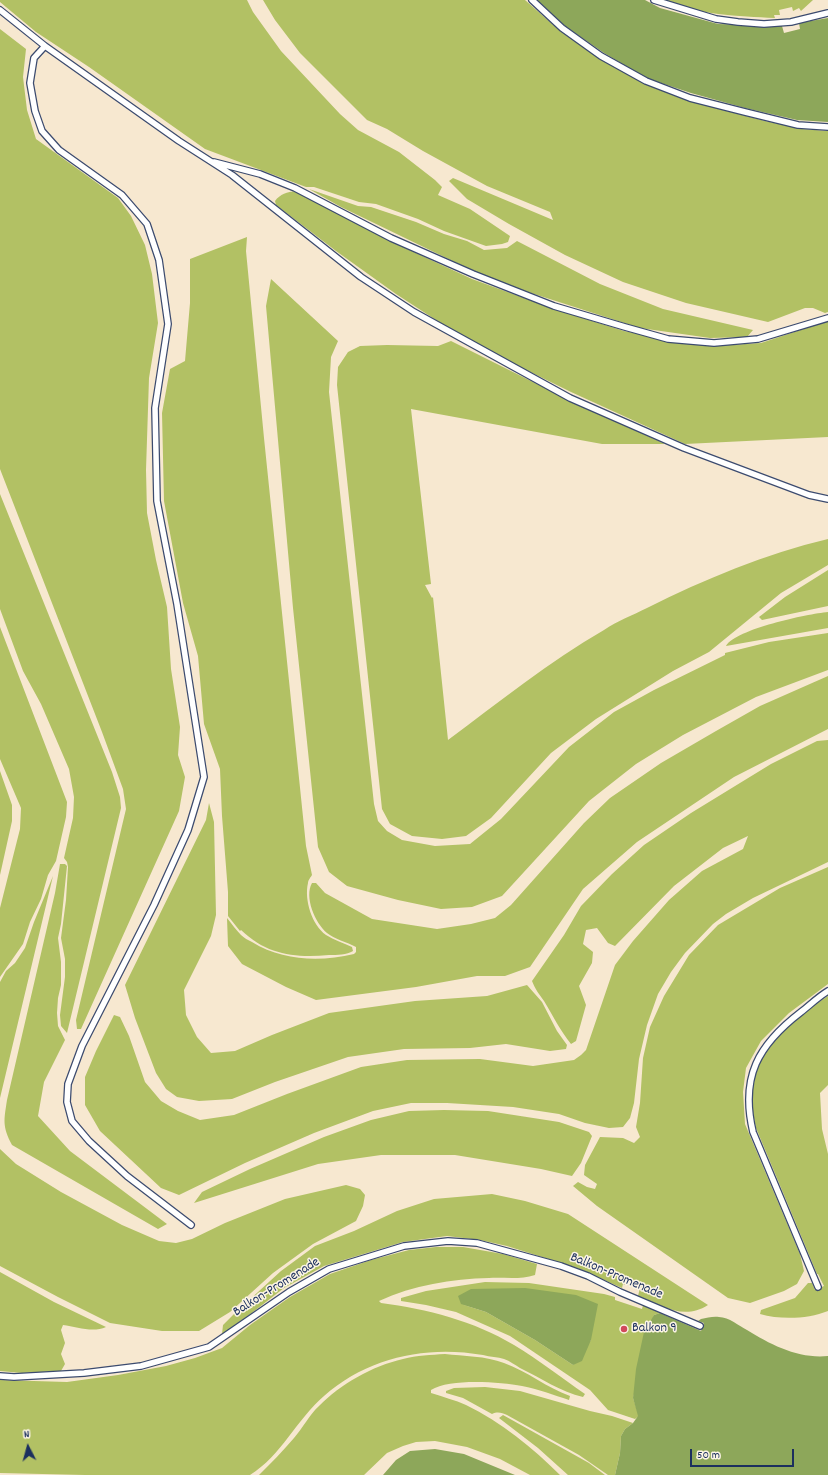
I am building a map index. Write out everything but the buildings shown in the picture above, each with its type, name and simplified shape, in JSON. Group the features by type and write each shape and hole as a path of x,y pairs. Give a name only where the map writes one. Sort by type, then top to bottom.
{"lane":[{"path":"532,0 562,28 601,56 646,81 690,98 745,112 798,125 828,126"},
{"path":"654,0 716,19 764,24 791,22 828,13"},
{"path":"0,10 45,46 208,160 232,175 361,277 414,312 570,398 684,448 809,495 828,499"},
{"path":"45,46 34,58 30,83 35,111 42,131 59,150 122,195 147,224 159,260 168,324 155,408 157,501 177,604 204,777 188,830 154,905 82,1046 68,1084 67,1102 72,1121 89,1141 127,1176 191,1225"},
{"path":"208,160 260,174 295,188 391,238 473,274 554,306 625,328 668,339 714,343 758,339 828,318"},
{"path":"818,1287 753,1132 749,1114 749,1088 753,1069 761,1052 788,1021 828,991"},
{"name":"Balkon-Promenade","path":"0,1376 14,1377 84,1373 141,1366 209,1347 289,1292 329,1269 404,1246 448,1241 477,1243 562,1266 700,1326"}],"green space":[{"path":"0,0 247,0 253,12 281,51 340,114 358,130 399,152 435,180 442,187 438,195 470,209 510,236 508,242 486,246 376,204 359,202 314,187 306,187 205,149 89,67 36,32 0,2"},
{"path":"263,0 525,0 559,30 600,59 645,84 689,101 765,121 802,129 828,131 828,312 825,313 813,308 805,308 768,322 686,303 623,282 565,255 467,199 449,181 453,178 553,220 550,212 487,186 423,151 387,129 367,120 300,53 275,20"},
{"path":"537,0 645,0 660,8 718,24 782,26 784,33 800,29 799,23 828,18 828,122 797,120 745,108 691,93 646,78 604,53 565,26"},
{"path":"664,0 813,0 801,11 799,8 793,11 792,7 779,10 780,15 774,15 775,18 704,12"},
{"path":"0,29 26,49 23,77 27,110 36,139 118,198 131,216 145,245 152,274 158,323 149,378 146,470 147,513 167,607 171,669 180,727 178,755 185,777 179,811 81,1029 77,1029 76,1020 126,809 123,789 102,732 0,469"},
{"path":"309,189 358,206 371,207 416,222 444,234 467,241 484,250 507,248 517,241 600,284 663,309 753,330 747,337 710,338 640,328 506,285 467,268 341,207"},
{"path":"296,191 390,241 472,279 554,309 624,331 673,341 714,346 761,343 828,321 828,437 685,444 571,392 456,333 396,294 336,251 276,205 275,201 281,195"},
{"path":"247,237 246,251 264,438 306,846 312,875 308,882 307,897 310,912 321,931 329,937 352,947 353,951 342,954 305,956 271,950 261,945 241,930 240,931 228,916 228,892 220,769 204,724 198,656 183,603 164,501 162,413 170,369 185,361 190,303 190,259"},
{"path":"271,279 338,341 331,357 329,392 374,804 378,821 387,831 402,840 435,846 470,844 501,819 569,747 614,712 654,690 725,655 725,653 769,642 828,633 828,670 756,697 683,735 636,764 589,801 502,896 472,907 441,909 398,900 347,886 329,872 318,847 293,608 266,306"},
{"path":"451,341 569,400 665,444 602,444 411,409 431,584 425,585 432,598 433,597 448,740 524,683 584,642 620,621 691,587 758,560 828,539 828,565 781,593 709,652 673,671 596,719 551,753 491,818 466,836 442,839 412,836 390,824 382,809 337,385 338,367 348,352 360,346 438,346"},
{"path":"0,494 112,772 120,797 121,808 67,1033 61,1026 60,1015 65,977 65,959 61,938 66,900 68,867 64,858 73,818 74,797 69,769 41,704 23,671 0,609"},
{"path":"828,570 828,606 762,620 759,617 785,597"},
{"path":"828,612 828,628 726,646 732,640 757,628 789,619"},
{"path":"0,627 67,802 66,817 56,861 48,875 41,899 30,922 23,944 0,977 0,908 20,829 21,808 0,759"},
{"path":"828,676 828,729 734,777 637,842 583,889 530,967 505,976 477,976 416,987 316,1000 286,987 242,964 228,946 227,918 243,937 276,953 315,959 341,957 354,954 356,952 356,947 330,935 318,923 310,902 309,895 312,883 316,883 325,893 372,919 437,929 471,924 495,918 511,905 584,823 610,798 661,763 760,706"},
{"path":"828,740 828,862 753,898 726,914 713,924 685,953 671,972 658,994 647,1025 639,1059 634,1103 630,1118 623,1127 609,1128 585,1123 559,1114 513,1107 447,1103 411,1103 373,1111 314,1133 245,1163 179,1195 161,1188 100,1131 85,1105 85,1077 114,1015 120,1017 129,1036 145,1082 161,1101 178,1111 200,1120 234,1115 361,1067 407,1060 480,1059 533,1066 574,1060 586,1050 615,965 633,941 669,900 702,871 743,849 748,836 723,848 674,886 615,946 608,943 597,928 586,930 583,944 593,952 592,963 579,986 586,1005 576,1041 571,1044 532,981 564,935 581,906 612,874 644,845 691,813 771,764 817,741"},
{"path":"0,771 12,805 12,821 0,875"},
{"path":"209,803 214,822 216,915 211,936 184,990 186,1015 197,1037 211,1053 235,1051 329,1013 415,1001 487,996 527,985 542,1002 557,1031 567,1045 566,1049 550,1051 506,1044 470,1048 404,1049 348,1057 275,1082 232,1099 199,1101 177,1097 166,1089 156,1073 135,1018 125,985 206,820"},
{"path":"60,864 65,864 67,866 61,924 58,938 61,962 61,985 57,1013 58,1026 65,1040 44,1082 38,1116 70,1151 167,1224 158,1229 12,1145 5,1128 7,1100 55,893"},
{"path":"828,867 828,984 789,1013 761,1041 746,1068 743,1092 745,1124 800,1254 804,1271 797,1284 784,1291 750,1303 728,1298 597,1206 573,1186 578,1182 595,1189 597,1184 584,1175 585,1165 600,1137 623,1138 634,1143 640,1137 636,1127 640,1103 643,1058 650,1027 664,996 689,955 718,925 780,888"},
{"path":"53,876 0,1098 0,982 6,971 15,963 25,948"},
{"path":"828,996 828,1085 820,1093 822,1129 828,1154 828,1311 812,1316 794,1318 768,1316 760,1314 761,1310 795,1298 808,1283 812,1283 815,1290 824,1286 817,1274 756,1128 752,1100 753,1082 759,1064 770,1046 801,1014"},
{"path":"409,1111 488,1111 559,1122 589,1132 592,1136 581,1163 572,1176 541,1169 455,1155 381,1155 318,1164 194,1203 202,1192 250,1169 324,1137 371,1120"},
{"path":"0,1149 16,1164 61,1192 122,1225 159,1241 176,1243 192,1239 225,1223 285,1199 346,1185 360,1189 365,1195 363,1206 356,1221 313,1244 273,1273 230,1312 199,1331 162,1331 110,1323 0,1266"},
{"path":"492,1194 525,1201 568,1214 708,1305 699,1310 690,1312 673,1310 638,1296 640,1288 623,1284 622,1288 577,1268 507,1246 480,1240 447,1236 403,1242 324,1266 284,1288 222,1334 223,1325 235,1313 281,1271 315,1246 354,1231 397,1211 434,1199"},
{"path":"436,1247 463,1247 503,1254 537,1264 535,1275 518,1278 447,1281 405,1291 379,1301 381,1303 450,1317 483,1329 514,1345 532,1357 585,1394 583,1397 559,1388 502,1358 462,1352 420,1353 379,1363 341,1383 314,1405 271,1458 250,1475 85,1475 0,1473 0,1380 67,1382 118,1375 166,1366 195,1358 222,1348 250,1325 290,1297 330,1274 371,1260 409,1250"},
{"path":"0,1272 54,1302 106,1327 90,1330 63,1325 61,1330 65,1343 61,1354 65,1364 61,1371 22,1373 0,1371"},
{"path":"485,1282 529,1283 604,1294 615,1297 615,1300 642,1309 643,1305 660,1313 654,1315 633,1398 639,1416 635,1419 608,1410 590,1390 510,1336 456,1312 401,1301 401,1298 426,1291","holes":["461,1304 591,1340 573,1365 535,1340 486,1312"]},
{"path":"525,1288 576,1295 598,1304 591,1340 582,1361 573,1365 535,1340 486,1312 461,1304 458,1296 471,1289"},
{"path":"660,1313 701,1331 704,1323 698,1321 701,1319 723,1317 766,1341 786,1350 806,1355 828,1356 828,1475 615,1475 620,1453 621,1436 625,1429 633,1423 638,1416 633,1398 636,1369 644,1332 654,1315"},
{"path":"445,1354 482,1358 504,1363 521,1370 553,1389 570,1396 569,1400 528,1387 489,1382 462,1382 439,1386 431,1390 431,1393 466,1405 492,1419 528,1445 560,1475 530,1475 500,1459 467,1447 435,1441 416,1442 387,1453 364,1475 259,1475 294,1438 315,1410 347,1383 369,1371 391,1362 424,1355"},
{"path":"485,1387 520,1391 633,1423 625,1429 621,1436 620,1453 615,1475 608,1475 579,1455 507,1415 498,1412 492,1414 463,1398 446,1393 446,1391 454,1388"},
{"path":"503,1415 589,1463 605,1475 568,1475 538,1448 499,1418"},
{"path":"435,1449 464,1454 515,1475 383,1475 396,1460 410,1451"}],"place":[{"name":"Balkon 9","path":"624,1329"}]}
